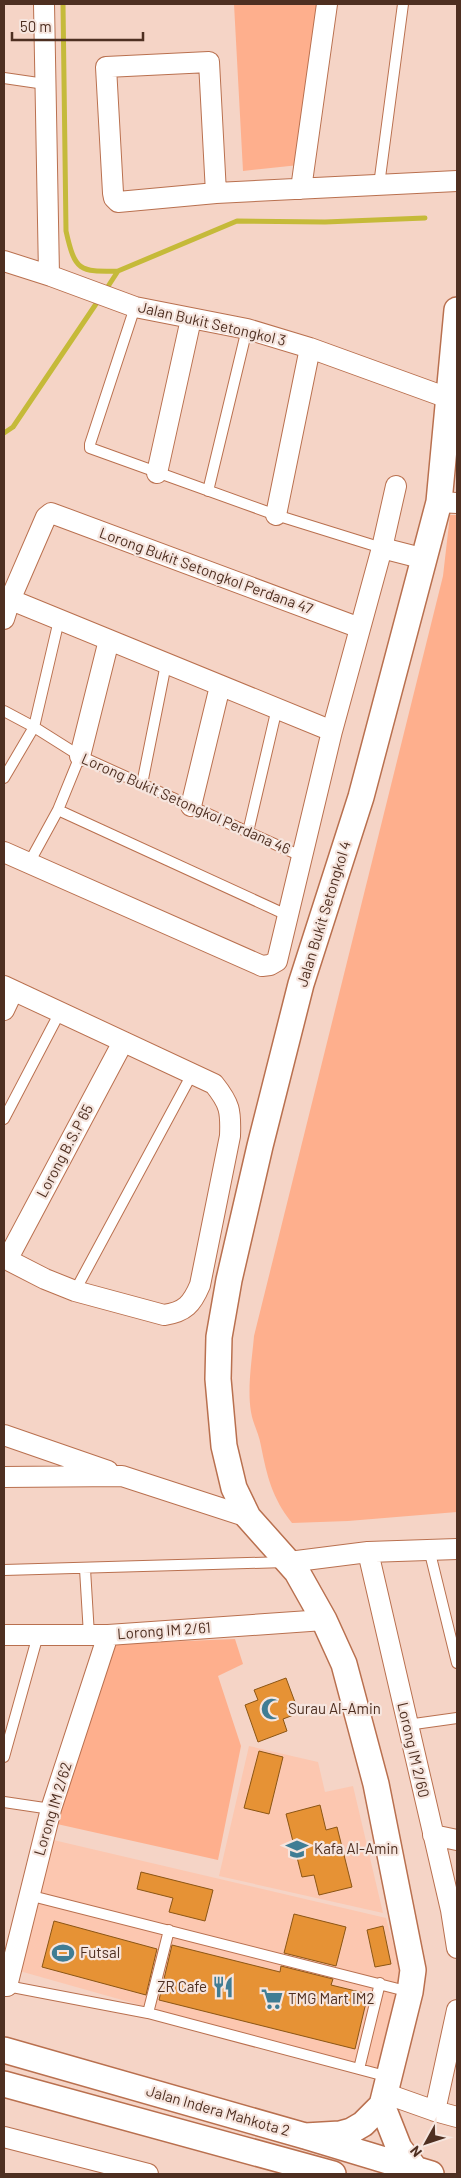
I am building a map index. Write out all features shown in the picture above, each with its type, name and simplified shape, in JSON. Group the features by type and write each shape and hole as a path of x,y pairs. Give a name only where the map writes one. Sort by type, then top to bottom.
{"street":[{"path":"44,4 50,275"},
{"path":"301,189 327,4"},
{"path":"216,193 209,62 106,67 114,198 118,202 216,193 457,181"},
{"name":"Jalan Bukit Setongkol 3","path":"4,262 50,275 135,307 247,329 310,348 448,398"},
{"name":"Jalan Bukit Setongkol 4","path":"386,2092 410,1992 413,1970 376,1784 344,1664 324,1620 297,1572 248,1517 234,1488 224,1446 218,1379 219,1337 260,1146 301,984 361,797 425,559 448,503 448,398 457,310"},
{"path":"157,473 191,319"},
{"path":"276,515 310,348"},
{"name":"Lorong Bukit Setongkol Perdana 46","path":"302,856 332,731 382,548 396,486"},
{"name":"Lorong Bukit Setongkol Perdana 47","path":"7,599 46,517 51,513 360,628"},
{"path":"382,548 425,559"},
{"path":"4,619 7,599 332,731"},
{"path":"80,756 109,640"},
{"path":"191,806 220,686"},
{"path":"4,852 262,966 270,965 277,961 302,856"},
{"path":"4,1010 9,989 60,1012 214,1084 226,1100 231,1116 230,1136 200,1285 195,1297 178,1313 164,1315 74,1291 44,1279 6,1259"},
{"name":"Lorong B.S.P 65","path":"6,1259 123,1042"},
{"path":"4,1435 248,1517"},
{"path":"4,1478 122,1476"},
{"path":"289,1562 368,1552 457,1549"},
{"name":"Lorong IM 2/60","path":"368,1552 433,1835 454,1911 457,1948"},
{"name":"Lorong IM 2/61","path":"4,1635 98,1635 324,1620"},
{"name":"Lorong IM 2/62","path":"5,1986 98,1635"},
{"path":"433,1835 457,1840"},
{"path":"436,2111 453,2053 457,2010"},
{"name":"Jalan Indera Mahkota 2","path":"4,2050 305,2136 423,2172"},
{"name":"Jalan Indera Mahkota 2","path":"4,2084 333,2174"},
{"path":"386,2092 457,2117"},
{"path":"305,2136 340,2134 351,2131 363,2124 386,2092"},
{"path":"386,2092 399,2148 423,2172"},
{"path":"4,2137 148,2174"}],"lane":[{"path":"379,185 403,4"},
{"path":"4,78 45,84"},
{"path":"135,307 90,448 276,515 382,548"},
{"path":"208,491 247,329"},
{"path":"4,778 34,727 59,620"},
{"path":"142,784 166,664"},
{"path":"248,832 277,708"},
{"name":"Lorong Bukit Setongkol Perdana 46","path":"4,712 34,727 80,756 302,856"},
{"path":"29,863 58,810 80,756"},
{"path":"58,810 288,916"},
{"path":"4,1119 60,1012"},
{"path":"74,1291 192,1074"},
{"path":"429,1549 457,1662"},
{"path":"4,1570 289,1562"},
{"path":"85,1569 98,1635"},
{"path":"4,1757 38,1635"},
{"path":"407,1725 457,1718"},
{"path":"4,1802 51,1809"},
{"path":"28,1895 410,1992"},
{"path":"148,2014 169,1930"},
{"path":"360,2069 380,1983"},
{"path":"5,1986 148,2014 360,2069 386,2092"}],"shaded area":[{"path":"234,4 321,4 299,165 243,171"},
{"path":"450,515 457,515 457,1512 348,1521 292,1523 285,1514 271,1486 251,1412 250,1384 254,1336 443,576"},
{"path":"235,1639 243,1664 218,1676 241,1746 218,1860 57,1824 112,1644"},
{"name":"Kafa Al-Amin","path":"249,1746 318,1762 325,1792 353,1786 383,1913 219,1876"},
{"path":"49,1839 386,1918 403,1981 384,2074 16,1970"}],"building":[{"name":"Surau Al-Amin","path":"286,1678 299,1713 283,1719 287,1731 258,1742 245,1705 258,1700 254,1690"},
{"path":"259,1751 283,1757 269,1814 244,1808"},
{"path":"320,1805 326,1830 337,1827 352,1887 319,1895 314,1875 302,1877 286,1814"},
{"path":"141,1872 213,1890 205,1921 169,1912 173,1898 137,1889"},
{"path":"294,1914 346,1927 336,1966 284,1953"},
{"path":"54,1921 157,1949 146,1995 42,1967"},
{"path":"383,1926 391,1964 375,1967 367,1930"},
{"path":"172,1945 280,1972 281,1966 333,1979 331,1985 368,1994 355,2049 159,2000"}],"waterway":[{"path":"63,4 66,231 72,254 81,266 95,271 118,271"},
{"path":"105,291 118,271 237,221 325,222 425,218"},
{"path":"4,433 13,427 100,298"}],"place":[{"name":"Surau Al-Amin","path":"272,1709"},
{"name":"Kafa Al-Amin","path":"297,1849"},
{"name":"Futsal","path":"63,1953"},
{"name":"ZR Cafe","path":"223,1987"},
{"name":"TMG Mart IM2","path":"272,1999"}]}
